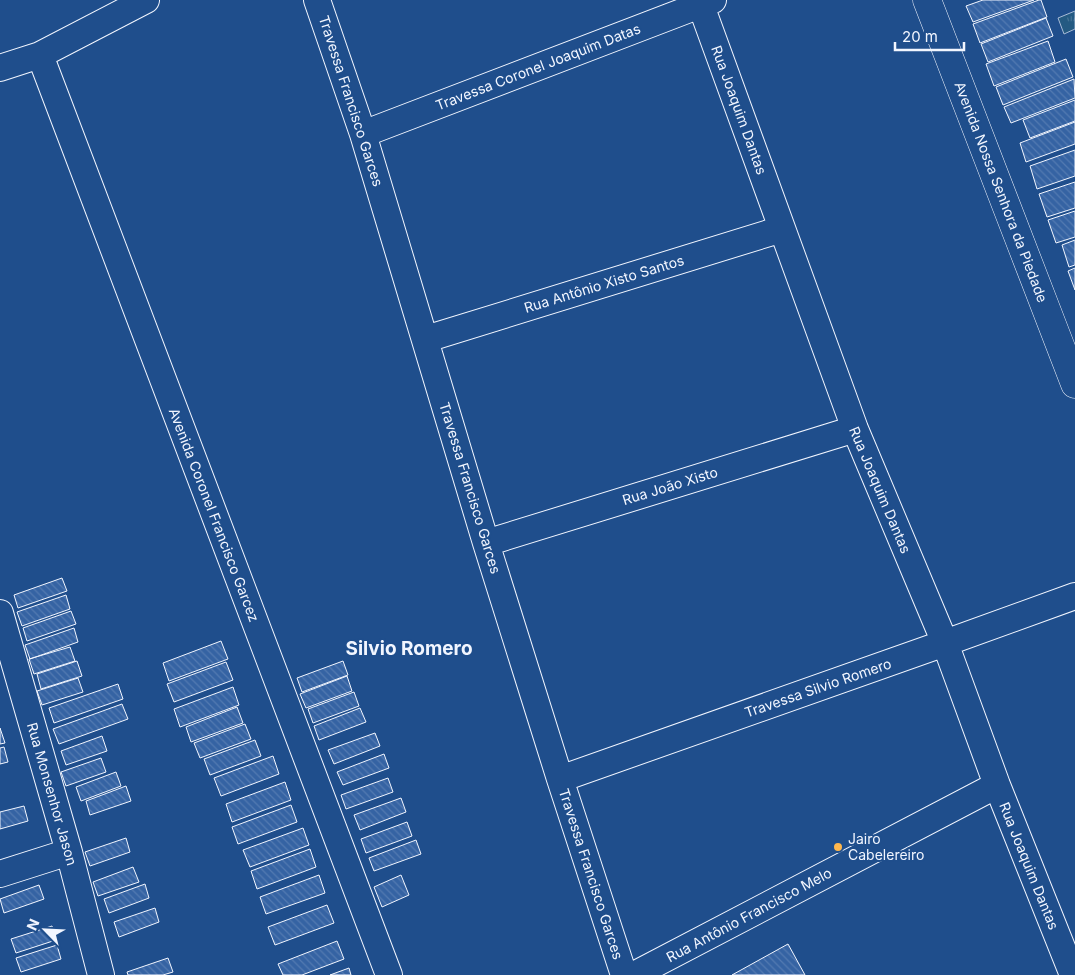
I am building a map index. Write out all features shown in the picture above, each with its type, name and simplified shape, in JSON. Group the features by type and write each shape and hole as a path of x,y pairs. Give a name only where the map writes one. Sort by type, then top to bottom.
{"main road":[{"name":"Avenida Nossa Senhora da Piedade","path":"927,0 1075,384"}],"street":[{"path":"0,68 40,55 146,0"},
{"name":"Travessa Francisco Garces","path":"318,0 363,134 486,543 624,975"},
{"name":"Travessa Coronel Joaquim Datas","path":"363,134 704,2"},
{"name":"Rua Joaquim Dantas","path":"704,2 782,229 855,428 945,643 997,785 1073,975"},
{"name":"Avenida Coronel Francisco Garcez","path":"40,55 389,975"},
{"name":"Rua Antônio Xisto Santos","path":"426,339 782,229"},
{"name":"Rua João Xisto","path":"486,543 855,428"},
{"name":"Travessa Silvio Romero","path":"560,779 1075,596"},
{"name":"Rua Monsenhor Jason","path":"0,613 101,975"},
{"name":"Rua Antônio Francisco Melo","path":"634,975 997,785"},
{"path":"0,874 68,852"}],"green space":[{"path":"1075,11 1075,29 1064,34 1058,18"}],"building":[{"path":"983,0 1034,0 973,22 966,6"},
{"path":"1041,0 1047,17 980,43 973,24"},
{"path":"1046,18 1053,36 988,62 981,44"},
{"path":"1048,41 1055,62 994,86 986,64"},
{"path":"1066,59 1073,77 1003,105 996,87"},
{"path":"1074,79 1075,98 1011,123 1004,107"},
{"path":"1075,100 1075,121 1030,138 1023,120"},
{"path":"1075,122 1075,144 1026,162 1020,143"},
{"path":"1075,150 1075,176 1037,189 1030,166"},
{"path":"1075,182 1075,208 1047,217 1039,194"},
{"path":"1075,211 1075,237 1056,243 1048,220"},
{"path":"1075,240 1075,265 1069,267 1062,245"},
{"path":"1075,268 1075,290 1068,271"},
{"path":"62,578 67,591 18,608 14,595"},
{"path":"66,595 70,609 22,626 17,612"},
{"path":"71,611 76,624 27,641 23,628"},
{"path":"74,628 78,642 30,659 25,645"},
{"path":"221,641 228,659 169,681 163,663"},
{"path":"70,647 75,661 34,674 29,659"},
{"path":"77,661 82,676 41,689 37,674"},
{"path":"343,661 348,675 302,692 297,678"},
{"path":"226,662 233,680 174,702 167,684"},
{"path":"347,676 352,691 306,708 300,694"},
{"path":"78,678 83,692 42,705 37,691"},
{"path":"118,684 123,699 54,723 49,708"},
{"path":"233,687 239,705 180,727 174,709"},
{"path":"354,692 359,706 313,723 308,709"},
{"path":"122,704 128,719 59,744 53,729"},
{"path":"237,707 243,723 191,742 186,727"},
{"path":"360,708 366,722 319,740 314,726"},
{"path":"245,724 251,739 200,758 194,743"},
{"path":"0,728 5,743 0,744"},
{"path":"375,733 380,746 334,764 328,750"},
{"path":"102,736 107,751 66,765 61,751"},
{"path":"255,740 261,756 210,775 204,759"},
{"path":"4,747 8,762 0,764 0,748"},
{"path":"384,754 389,768 343,785 337,772"},
{"path":"273,756 279,774 221,796 214,778"},
{"path":"101,758 106,772 66,786 61,772"},
{"path":"116,772 121,786 81,801 76,787"},
{"path":"388,778 393,792 346,809 341,795"},
{"path":"285,782 291,800 232,822 226,804"},
{"path":"126,786 131,801 90,815 86,801"},
{"path":"401,798 406,812 360,830 354,815"},
{"path":"291,805 297,822 238,844 232,827"},
{"path":"24,806 28,821 0,829 0,812"},
{"path":"407,822 412,836 366,853 361,839"},
{"path":"303,828 309,845 250,867 243,850"},
{"path":"126,838 130,852 90,866 85,852"},
{"path":"416,840 421,854 374,871 369,858"},
{"path":"310,849 316,867 257,889 251,871"},
{"path":"133,867 139,882 98,896 93,882"},
{"path":"319,875 325,893 266,914 260,897"},
{"path":"401,875 409,895 382,907 374,887"},
{"path":"145,884 149,898 109,913 104,899"},
{"path":"39,885 44,899 4,913 0,899"},
{"path":"327,905 334,923 275,945 268,927"},
{"path":"155,908 159,922 119,937 114,922"},
{"path":"52,926 56,940 16,953 11,939"},
{"path":"337,941 344,959 302,975 283,975 278,964"},
{"path":"788,944 805,975 732,975"},
{"path":"57,945 61,959 21,972 16,958"},
{"path":"168,958 173,972 163,975 128,975 127,972"},
{"path":"349,968 351,975 330,975"}],"place":[{"name":"Jairo Cabelereiro","path":"838,847"}],"district":[{"name":"Silvio Romero","path":"409,648"}]}
